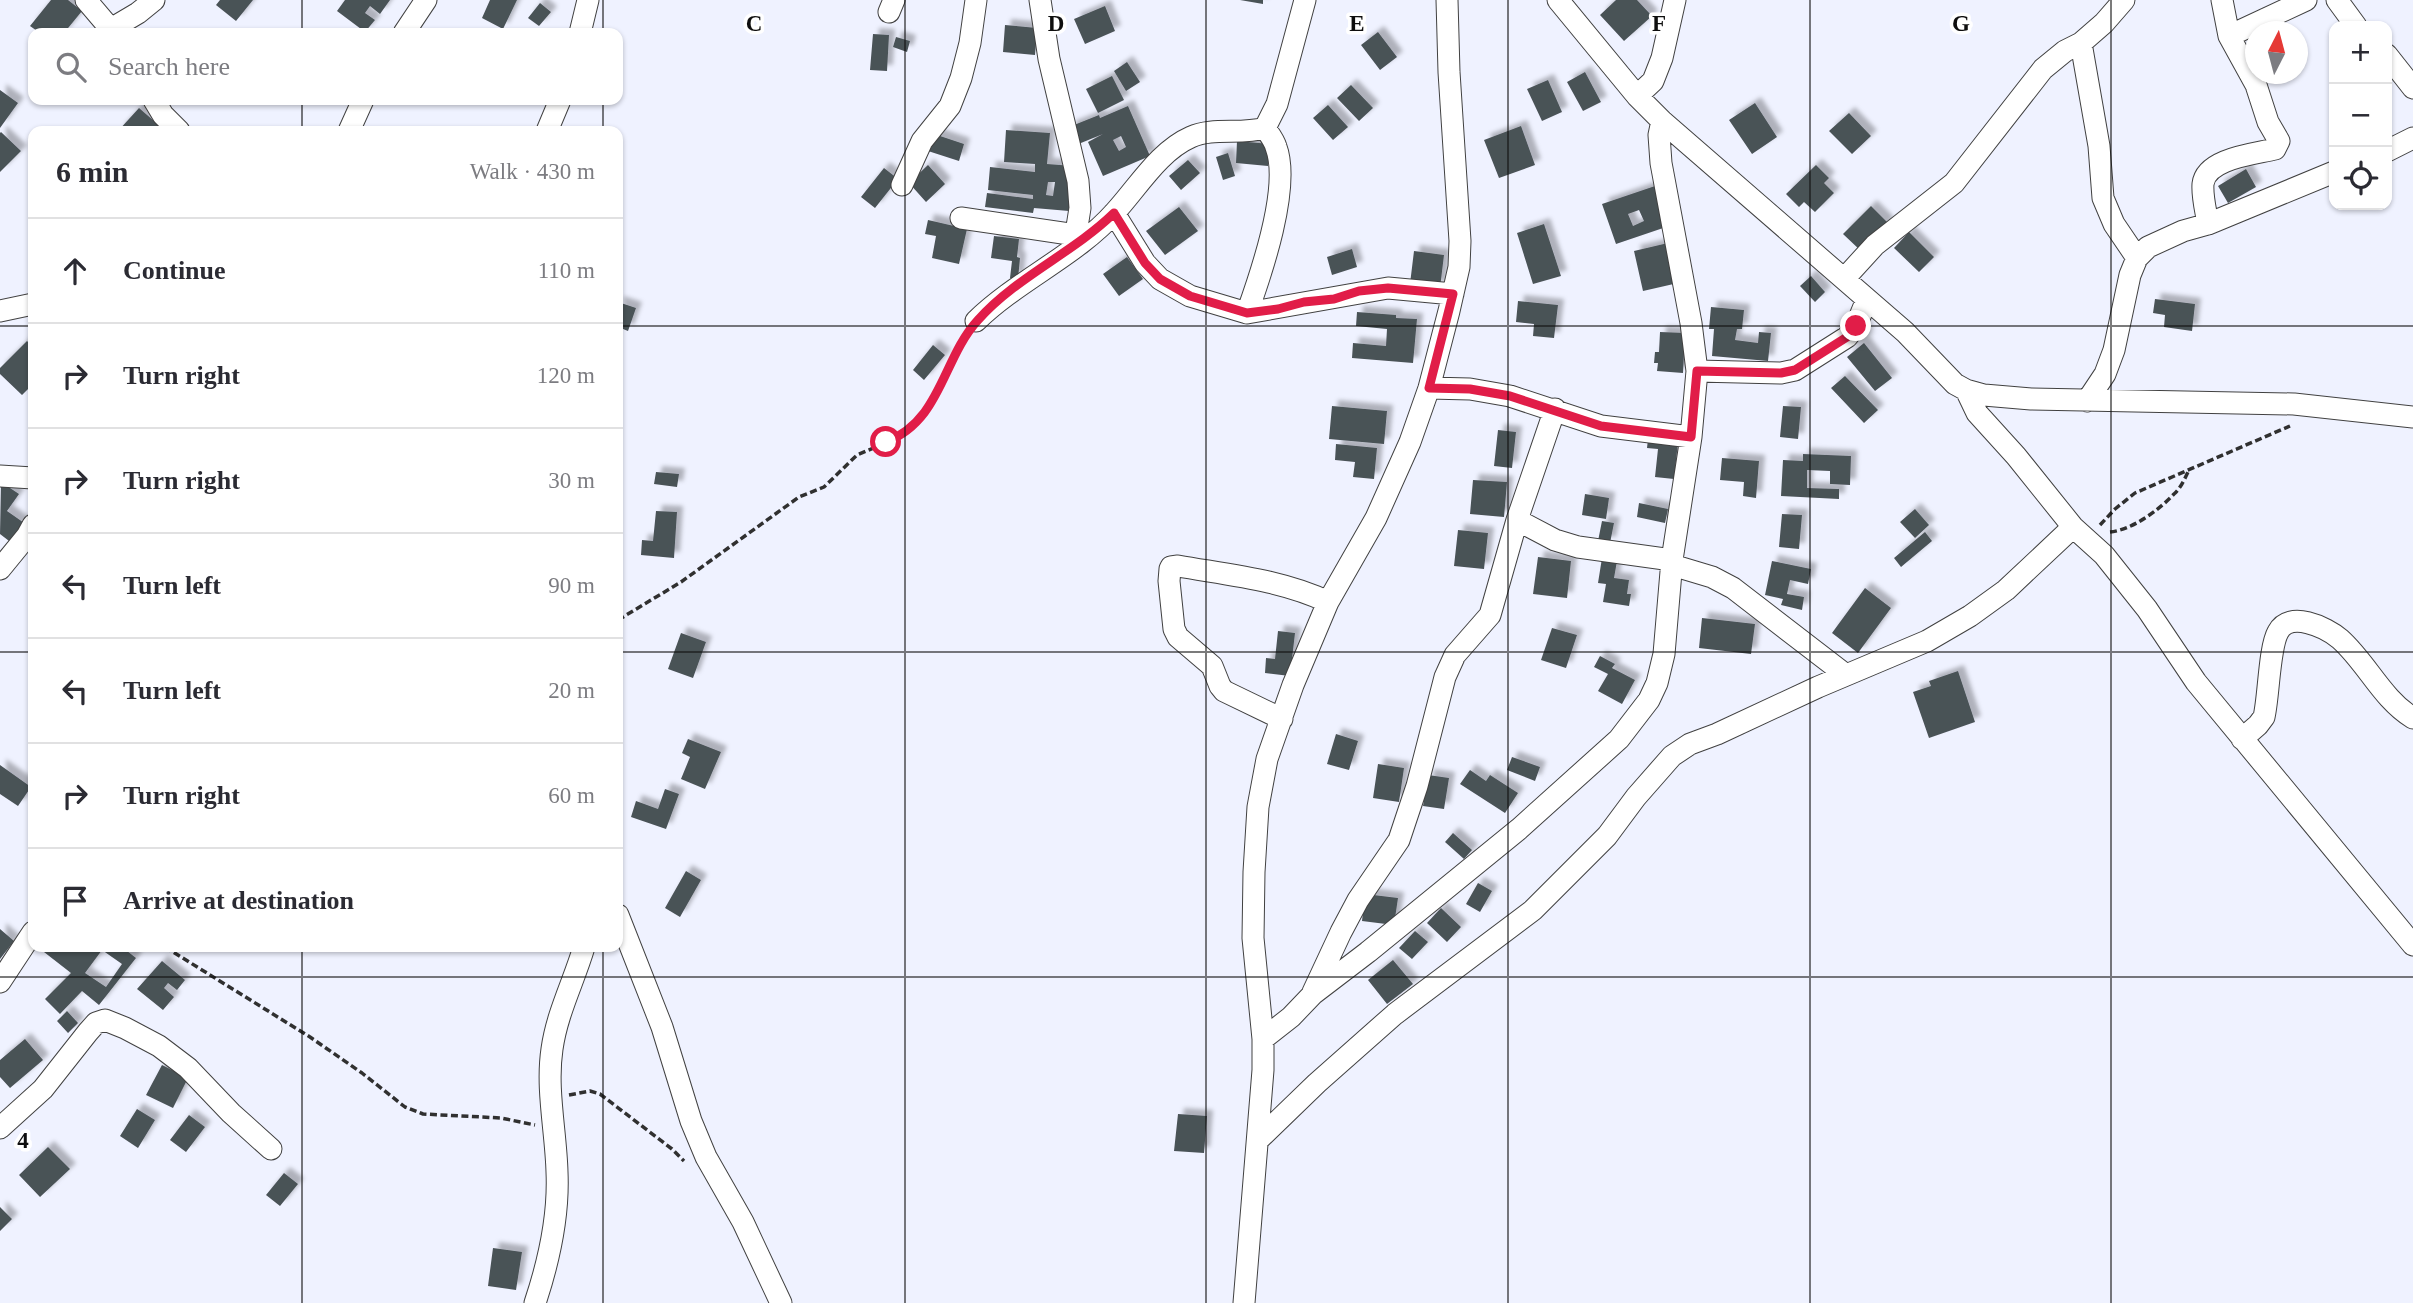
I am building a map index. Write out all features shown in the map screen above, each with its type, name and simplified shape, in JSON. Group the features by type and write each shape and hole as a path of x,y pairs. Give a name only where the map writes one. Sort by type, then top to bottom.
{"street":[{"path":"86,0 110,28"},
{"path":"117,28 154,0"},
{"path":"407,28 426,0"},
{"path":"581,28 587,0"},
{"path":"902,185 922,141 950,106 970,43 976,0"},
{"path":"1040,0 1049,59 1078,181 1080,208 1075,240"},
{"path":"976,321 1075,240 1114,213 1140,181 1177,144 1193,136 1265,128 1277,104 1306,0"},
{"path":"1244,1303 1258,1140 1263,1039 1253,938 1258,807 1267,759 1293,685 1328,602 1376,518 1410,442 1429,388 1453,294 1459,267 1460,241 1447,0"},
{"path":"1558,0 1637,96 1662,121 1905,332 1955,384 1966,390 1993,396 2087,401 2294,404 2413,417"},
{"path":"1637,96 1653,81 1662,58 1675,0"},
{"path":"1844,279 1875,245 1954,183 2043,69 2064,51 2081,43 2104,23 2124,0"},
{"path":"2208,224 2203,186 2209,172 2224,162 2252,152 2275,149 2279,141 2256,85 2229,36 2222,0"},
{"path":"2229,36 2306,0"},
{"path":"2337,0 2352,21"},
{"path":"2081,43 2099,146 2103,198 2114,224 2137,258"},
{"path":"2392,61 2413,88"},
{"path":"157,105 174,126"},
{"path":"351,126 361,105"},
{"path":"549,126 558,105"},
{"path":"1263,1039 1291,1017 1312,994 1519,829 1619,739 1650,700 1664,654 1672,562 1691,437 1697,371 1692,323 1661,163 1659,135 1662,121"},
{"path":"1247,313 1269,248 1279,183 1276,147 1265,128"},
{"path":"2392,148 2413,138"},
{"path":"2087,401 2105,374 2114,350 2130,275 2137,258 2148,247 2329,174"},
{"path":"1114,213 1145,263 1160,279 1190,296 1247,313 1334,299 1359,291 1388,288 1453,294"},
{"path":"961,218 1075,240"},
{"path":"1697,371 1781,373 1795,370 1847,337 1856,326 1867,299"},
{"path":"0,311 28,305"},
{"path":"1429,388 1470,389 1510,396 1601,426 1691,437"},
{"path":"1966,390 1977,412 2104,555 2147,609 2196,682 2413,945"},
{"path":"1312,994 1353,911 1399,840 1417,786 1445,677 1455,655 1490,615 1517,520 1555,409"},
{"path":"0,476 28,478"},
{"path":"1517,520 1555,540 1578,547 1672,562 1713,577 1733,588 1846,676"},
{"path":"0,569 28,534"},
{"path":"1258,1140 1334,1067 1395,1014 1533,910 1607,836 1672,755 1689,744 1927,641 1970,616 2085,534"},
{"path":"1282,719 1224,691 1212,666 1178,637 1171,619 1170,569 1178,566 1255,579 1306,592 1328,602"},
{"path":"2242,739 2264,717 2278,631 2292,621 2301,621 2324,629 2339,638 2382,690 2413,718"},
{"path":"623,928 662,1027 691,1121 706,1157 743,1222 781,1303"},
{"path":"0,982 28,940"},
{"path":"535,1303 556,1217 558,1181 551,1088 552,1049 556,1028 582,952"},
{"path":"2,1122 43,1089 88,1031 96,1023 105,1020 159,1046 188,1068 231,1113 271,1149"}],"path":[{"path":"623,617 700,569 799,497 824,487 857,455 904,435 921,419 935,397 976,321"},
{"path":"2085,534 2135,493 2298,423"},
{"path":"2085,534 2118,532 2148,516 2176,493 2190,468"},
{"path":"173,952 310,1037 405,1107 423,1114 501,1118 530,1125 554,1122"},
{"path":"551,1088 566,1095 590,1091 600,1094 672,1149 687,1164"}],"building":[{"path":"51,0 68,0 82,11 68,28 30,26"},
{"path":"220,0 253,0 236,21 216,5"},
{"path":"345,0 390,0 380,14 370,6 365,13 375,20 368,28 360,28 337,11"},
{"path":"490,0 517,0 503,28 482,18"},
{"path":"1240,0 1263,0 1263,4"},
{"path":"1616,0 1637,0 1652,16 1624,41 1600,15"},
{"path":"540,3 551,12 539,26 528,18"},
{"path":"1105,6 1115,31 1085,44 1074,19"},
{"path":"1005,25 1037,28 1035,55 1003,52"},
{"path":"1378,32 1397,57 1380,70 1361,45"},
{"path":"873,34 889,35 887,71 870,70"},
{"path":"896,37 910,41 907,52 893,47"},
{"path":"1127,62 1140,82 1126,91 1114,71"},
{"path":"1585,72 1601,102 1583,111 1567,82"},
{"path":"1112,76 1124,100 1098,113 1086,89"},
{"path":"1548,80 1562,112 1542,121 1527,89"},
{"path":"1351,85 1373,108 1359,121 1337,98"},
{"path":"0,90 18,103 0,128"},
{"path":"1755,103 1777,137 1752,154 1729,120"},
{"path":"1328,105 1348,127 1333,140 1313,118"},
{"path":"1128,106 1150,156 1103,176 1088,142 1103,134 1076,145 1069,127 1099,115 1100,118","holes":["1121,136 1126,147 1119,151 1113,140"]},
{"path":"139,108 160,126 123,126"},
{"path":"1849,113 1871,136 1852,154 1829,131"},
{"path":"1521,126 1535,165 1499,178 1484,140"},
{"path":"1006,130 1050,133 1047,164 1073,166 1069,211 1034,208 1033,213 985,207 987,193 1033,199 1033,195 988,190 990,167 1035,172 1035,164 1004,162","holes":["1048,182 1055,182 1053,196 1046,195"]},
{"path":"0,133 21,151 0,172"},
{"path":"934,134 964,144 959,161 928,151"},
{"path":"1237,141 1270,144 1268,166 1236,163"},
{"path":"1228,153 1235,176 1223,180 1216,157"},
{"path":"1188,160 1200,173 1181,190 1169,176"},
{"path":"928,165 945,184 926,202 909,183"},
{"path":"1816,165 1829,178 1824,183 1834,193 1815,212 1804,202 1799,207 1786,194"},
{"path":"884,168 898,179 875,208 861,197"},
{"path":"2246,169 2256,187 2228,203 2218,186"},
{"path":"1658,185 1672,225 1616,244 1602,204","holes":["1639,210 1644,221 1633,226 1628,214"]},
{"path":"1871,206 1888,223 1861,251 1843,234"},
{"path":"1179,207 1198,231 1165,255 1146,231"},
{"path":"928,220 967,229 959,264 932,258 936,236 925,234"},
{"path":"1544,224 1561,276 1533,284 1517,233"},
{"path":"1909,232 1934,257 1919,272 1894,248"},
{"path":"994,236 1019,239 1018,279 1010,278 1012,261 991,258"},
{"path":"1668,243 1678,283 1643,291 1634,251"},
{"path":"1352,249 1357,267 1332,275 1327,257"},
{"path":"1414,251 1444,255 1440,288 1410,284"},
{"path":"1127,257 1143,279 1119,296 1103,274"},
{"path":"1811,276 1825,292 1815,302 1800,286"},
{"path":"2155,299 2195,304 2192,331 2164,327 2165,315 2153,313"},
{"path":"1518,301 1558,305 1554,338 1533,336 1534,324 1516,322"},
{"path":"623,304 636,308 628,331 623,329"},
{"path":"1711,307 1744,310 1742,329 1737,329 1735,340 1758,343 1759,332 1771,333 1768,361 1712,356 1714,329 1709,329"},
{"path":"1357,312 1417,319 1413,363 1352,358 1353,343 1386,346 1387,329 1356,326"},
{"path":"1660,332 1685,333 1683,373 1657,371 1658,363 1654,363 1655,352 1659,352"},
{"path":"28,342 28,389 22,395 0,374 0,368"},
{"path":"1864,343 1892,378 1875,391 1847,357"},
{"path":"933,345 945,355 924,380 913,370"},
{"path":"1845,376 1878,410 1864,423 1831,388"},
{"path":"1332,406 1387,411 1384,444 1329,439"},
{"path":"1783,406 1801,407 1798,439 1780,437"},
{"path":"1498,430 1516,432 1512,468 1494,466"},
{"path":"1648,439 1678,442 1674,479 1655,477 1658,449 1647,448"},
{"path":"1336,444 1377,448 1374,479 1353,477 1355,462 1335,460"},
{"path":"1803,454 1851,456 1850,485 1830,484 1830,471 1807,470 1807,488 1839,489 1839,499 1781,496 1783,460 1803,461"},
{"path":"1722,458 1759,461 1756,498 1743,496 1744,482 1720,480"},
{"path":"656,472 679,474 677,487 654,484"},
{"path":"1473,480 1507,482 1504,517 1470,514"},
{"path":"1,482 19,494 7,511 27,525 13,544 0,534"},
{"path":"1585,494 1609,498 1606,519 1582,515"},
{"path":"1639,503 1668,509 1665,523 1637,517"},
{"path":"1915,509 1929,525 1915,538 1900,522"},
{"path":"656,511 677,512 674,558 641,555 642,540 653,541"},
{"path":"1782,514 1802,515 1799,549 1779,547"},
{"path":"1602,521 1614,523 1610,543 1598,541"},
{"path":"1458,530 1488,533 1484,569 1454,566"},
{"path":"1925,532 1932,541 1901,567 1894,558"},
{"path":"1538,557 1571,561 1567,598 1533,594"},
{"path":"1602,558 1617,561 1614,578 1629,580 1629,606 1603,602 1606,584 1598,583"},
{"path":"1772,561 1811,569 1808,584 1790,580 1787,594 1804,597 1802,610 1781,605 1783,599 1765,595"},
{"path":"1865,588 1891,608 1858,653 1832,633"},
{"path":"1702,618 1755,624 1751,654 1699,648"},
{"path":"1552,628 1577,635 1566,668 1541,660"},
{"path":"1278,631 1295,633 1290,676 1265,673 1266,658 1275,659"},
{"path":"681,633 706,642 693,678 668,669"},
{"path":"1600,656 1615,664 1612,668 1635,680 1622,704 1598,691 1608,674 1594,667"},
{"path":"1958,671 1975,722 1929,738 1913,692 1931,686 1929,681"},
{"path":"1336,734 1358,741 1349,770 1327,764"},
{"path":"688,739 721,752 705,789 681,779 690,757 682,753"},
{"path":"1512,757 1540,767 1535,781 1507,770"},
{"path":"1378,764 1404,768 1399,802 1373,798"},
{"path":"0,765 28,785 28,791 18,806 0,794"},
{"path":"1470,770 1486,781 1490,775 1518,793 1505,813 1460,784"},
{"path":"1428,775 1449,778 1444,809 1423,806"},
{"path":"665,789 679,794 666,829 631,817 636,801 658,809"},
{"path":"1453,833 1472,850 1464,859 1445,842"},
{"path":"686,871 701,880 680,917 665,908"},
{"path":"1478,883 1492,891 1480,912 1466,904"},
{"path":"1365,894 1398,898 1394,925 1362,921"},
{"path":"1441,908 1461,927 1447,942 1427,923"},
{"path":"0,929 14,941 0,959"},
{"path":"1415,931 1428,942 1412,959 1399,948"},
{"path":"44,952 101,952 85,973 106,987 122,964 105,952 128,952 136,958 99,1005 82,991 60,1014 45,999 71,973"},
{"path":"1393,960 1413,984 1387,1004 1368,980"},
{"path":"162,961 185,980 177,990 168,983 164,988 174,997 163,1010 137,989"},
{"path":"67,1011 78,1023 68,1033 57,1021"},
{"path":"25,1039 43,1060 10,1088 0,1077 0,1060"},
{"path":"162,1065 188,1078 173,1108 146,1095"},
{"path":"137,1109 155,1120 138,1148 120,1136"},
{"path":"1178,1114 1207,1116 1204,1153 1174,1151"},
{"path":"189,1115 205,1127 186,1152 170,1140"},
{"path":"48,1147 70,1169 40,1197 19,1175"},
{"path":"284,1173 298,1184 280,1206 266,1195"},
{"path":"0,1207 12,1219 0,1231"},
{"path":"493,1248 522,1252 516,1290 488,1286"}],"route":[{"path":"886,442 904,435 921,419 976,321 990,307 1081,241 1114,213 1145,263 1160,279 1190,296 1247,313 1334,299 1359,291 1388,288 1453,294 1429,388 1470,389 1510,396 1601,426 1625,430 1691,437 1697,371 1781,373 1795,370 1847,337 1856,326"}]}
